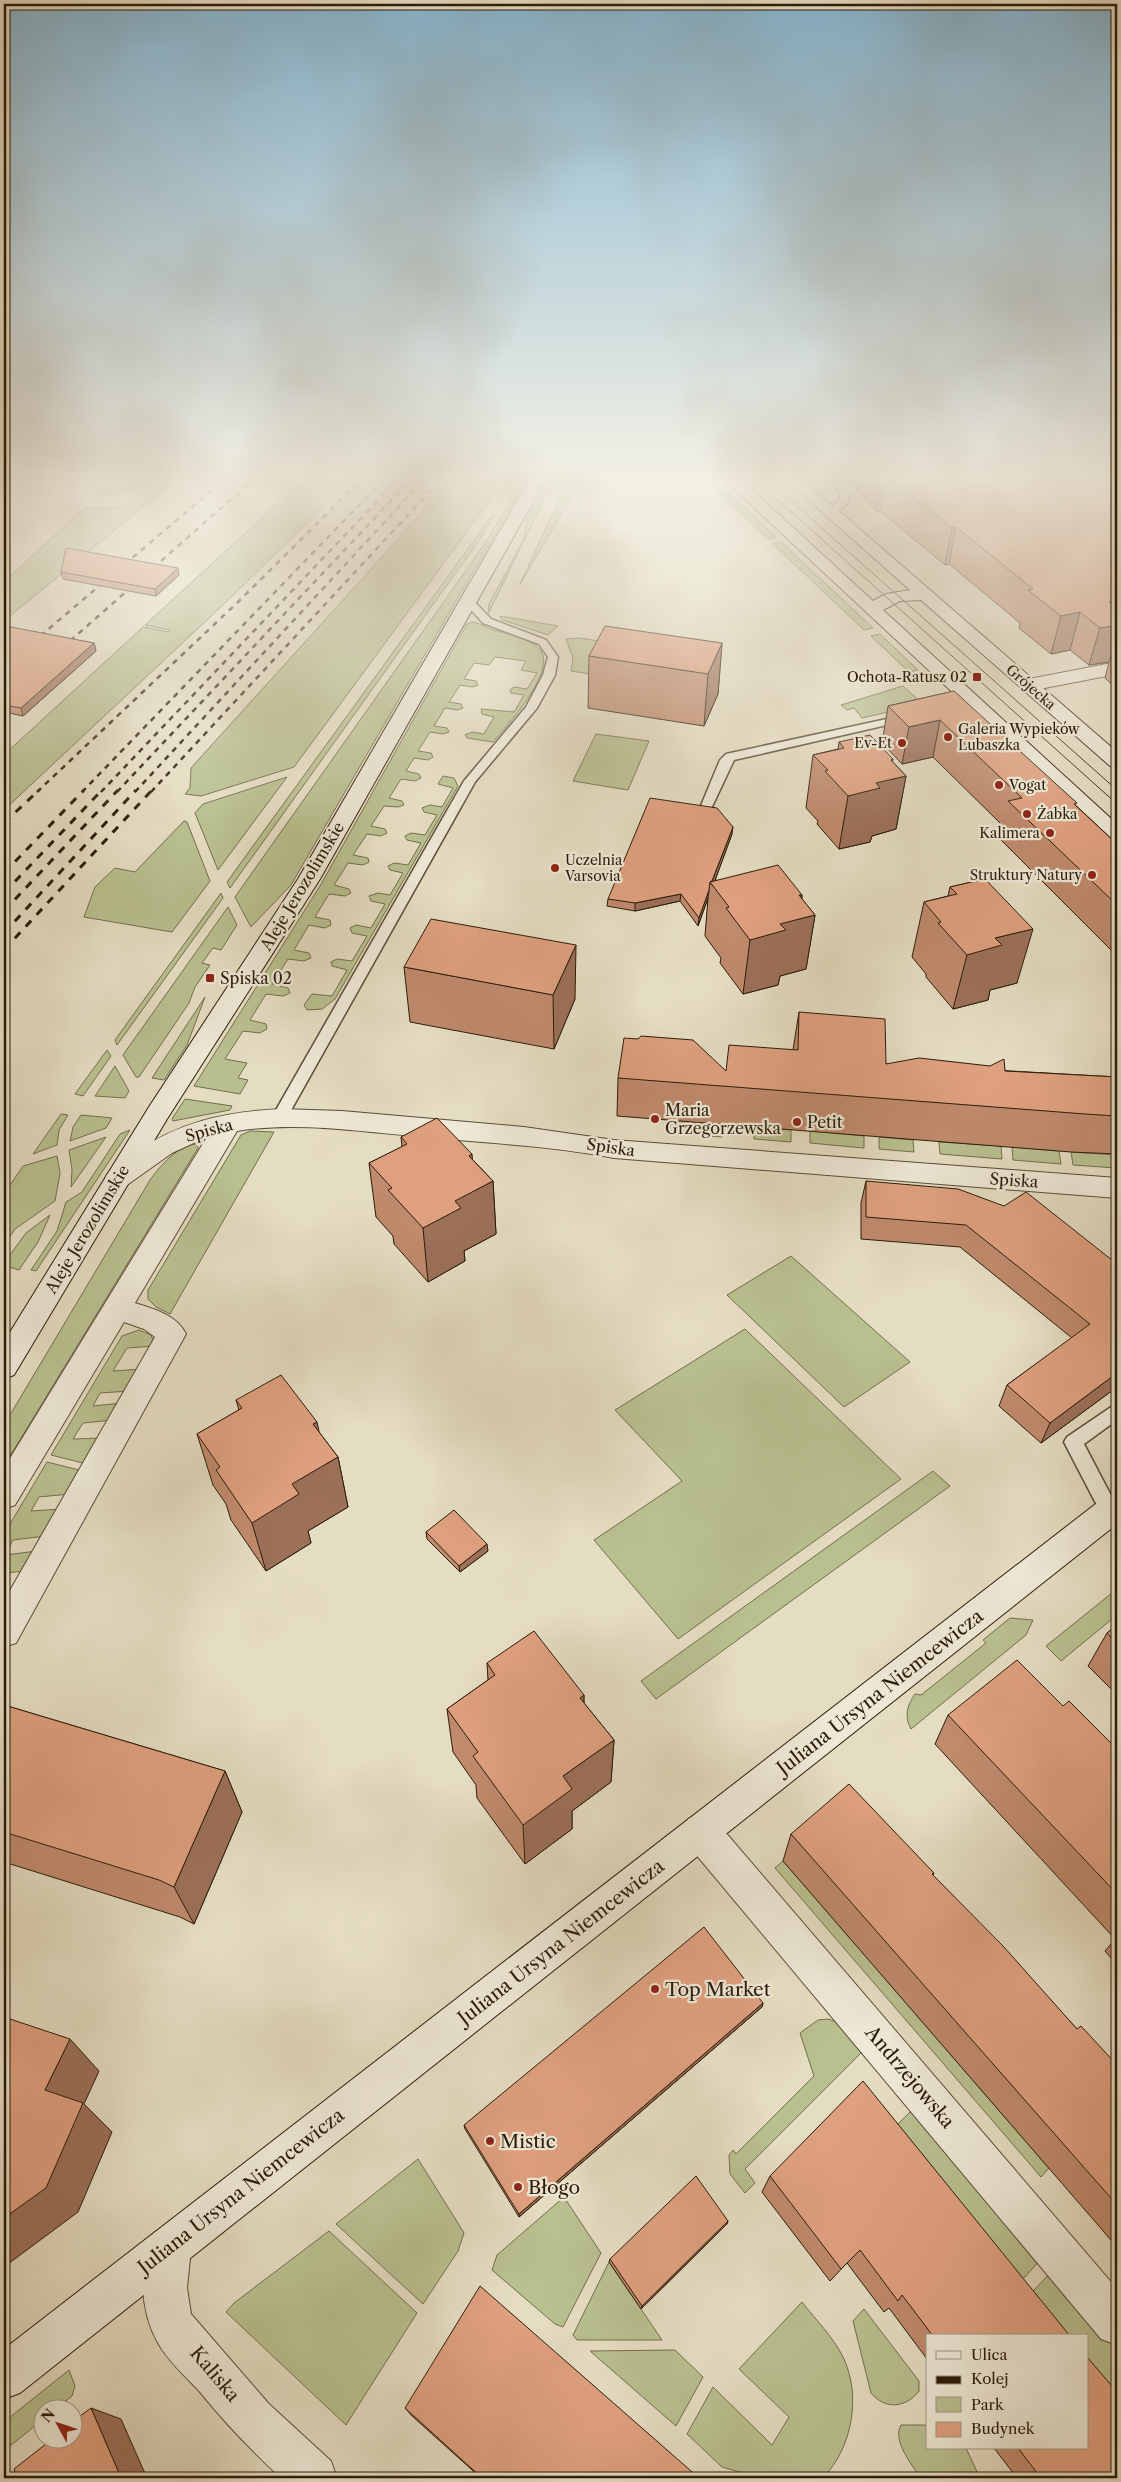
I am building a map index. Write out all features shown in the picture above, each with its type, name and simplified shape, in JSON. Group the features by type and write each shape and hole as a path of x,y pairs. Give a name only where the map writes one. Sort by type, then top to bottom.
{"main road":[{"name":"Aleje Jerozolimskie","path":"4,1367 118,1178 309,879 474,590"},
{"path":"852,590 965,705 1117,835"},
{"name":"Grójecka","path":"921,590 1117,762"},
{"path":"873,609 888,598 927,595"},
{"path":"1029,685 1117,668"},
{"name":"Spiska","path":"118,1178 177,1138 229,1123 280,1117 554,1139 614,1149 1117,1188"},
{"path":"4,1495 229,1123"},
{"path":"4,1632 172,1334 154,1321 118,1308"},
{"name":"Juliana Ursyna Niemcewicza","path":"4,2377 1114,1508"},
{"name":"Andrzejowska","path":"701,1832 1117,2323"},
{"name":"Kaliska","path":"169,2248 163,2287 174,2328 253,2420 314,2478"}],"lane":[{"path":"280,1117 473,776 530,708 549,675 553,658 548,648 539,641 487,622 468,601"},
{"path":"706,808 726,760 730,756 921,715"},
{"path":"1114,1508 1073,1442 1117,1410"}],"green space":[{"path":"4,590 42,590 4,621"},
{"path":"183,590 239,590 4,810 4,755 143,627 169,632 170,630 145,625"},
{"path":"352,590 424,590 294,767 201,796 185,794 190,788 191,768"},
{"path":"438,590 444,590 230,888 227,882"},
{"path":"452,590 463,590 291,885 251,927 235,897"},
{"path":"497,590 500,590 488,614 489,604"},
{"path":"821,590 832,590 873,628 864,630"},
{"path":"500,617 558,626 548,635 502,620"},
{"path":"472,622 521,638 532,643 541,651 544,660 542,672 528,699 493,742 467,738 465,735 472,732 484,734 494,717 482,714 481,709 514,712 524,695 511,693 510,690 514,687 527,689 537,673 521,670 526,661 495,657 489,665 474,663 464,679 476,681 478,685 472,687 460,685 449,702 461,704 463,708 458,710 445,708 434,726 447,728 449,732 443,734 430,732 418,751 431,753 433,757 428,760 414,758 406,771 419,774 421,778 415,781 401,779 389,798 402,801 404,805 398,807 384,806 371,826 385,829 387,833 381,836 367,834 353,855 368,858 369,862 363,865 348,863 334,885 349,889 351,893 345,896 329,894 315,917 330,920 331,925 325,928 309,925 294,950 309,953 311,958 304,961 288,959 272,984 288,988 290,993 283,996 266,994 250,1020 266,1024 267,1029 260,1033 243,1031 225,1059 247,1063 238,1078 248,1080 240,1094 194,1086 320,886 467,624"},
{"path":"880,634 918,670 909,672 871,636"},
{"path":"579,638 702,656 603,676 571,671 573,658 566,639"},
{"path":"903,686 923,704 862,718 854,708 847,710 841,705"},
{"path":"596,734 649,741 628,790 573,781"},
{"path":"443,776 454,778 458,786 335,999 322,1009 307,1010 304,1005 312,994 332,996 347,970 332,966 331,962 337,959 352,961 367,936 352,933 350,928 356,925 371,928 385,904 371,901 369,896 378,893 390,895 403,873 390,870 388,866 394,863 408,865 421,843 407,840 405,836 411,833 425,835 437,815 424,812 422,808 430,805 442,807 453,788 438,784"},
{"path":"287,777 218,870 195,813 203,804"},
{"path":"184,821 187,822 210,881 172,932 84,917 95,887 115,868 135,872"},
{"path":"221,893 223,898 117,1045 115,1040"},
{"path":"228,907 237,925 221,950 213,948 202,963 210,965 195,987 189,1003 139,1077 136,1077 123,1055"},
{"path":"205,997 187,1045 164,1080 152,1078"},
{"path":"107,1050 111,1056 83,1096 75,1094"},
{"path":"115,1066 129,1091 125,1098 95,1096"},
{"path":"185,1099 232,1106 230,1110 173,1121 172,1119"},
{"path":"61,1114 68,1115 59,1130 57,1145 33,1154"},
{"path":"81,1115 112,1118 106,1128 70,1141 73,1127"},
{"path":"670,1120 723,1124 722,1137 669,1133"},
{"path":"754,1127 791,1130 791,1142 754,1139"},
{"path":"130,1130 36,1271 31,1270 57,1231 66,1202 82,1192 120,1134"},
{"path":"250,1131 274,1132 170,1314 156,1307 148,1299 148,1290 241,1135"},
{"path":"810,1131 864,1136 864,1148 810,1143"},
{"path":"106,1137 71,1187 72,1170 69,1150"},
{"path":"879,1137 913,1140 914,1152 879,1149"},
{"path":"939,1142 1001,1146 1002,1159 940,1154"},
{"path":"196,1144 198,1148 4,1466 4,1425 150,1180 176,1152 189,1145"},
{"path":"1012,1147 1059,1151 1061,1164 1013,1160"},
{"path":"1071,1152 1116,1155 1117,1168 1073,1165"},
{"path":"57,1156 60,1173 55,1201 15,1229 4,1245 4,1194 23,1166"},
{"path":"50,1215 38,1242 19,1270 6,1266 4,1263 26,1233"},
{"path":"791,1256 910,1362 844,1407 727,1295"},
{"path":"745,1329 901,1479 678,1639 594,1540 682,1481 615,1410"},
{"path":"139,1330 151,1335 155,1346 127,1348 113,1371 142,1369 130,1391 100,1393 93,1406 122,1403 113,1420 83,1423 73,1439 102,1438 87,1464 51,1455 122,1336"},
{"path":"47,1462 83,1471 70,1494 39,1497 31,1511 61,1509 46,1536 13,1540 5,1555 37,1551 26,1571 4,1573 4,1534"},
{"path":"933,1471 950,1486 656,1699 641,1681"},
{"path":"1117,1589 1117,1615 1061,1661 1046,1646"},
{"path":"1010,1618 1033,1620 1026,1635 911,1729 907,1711 915,1694 921,1695 986,1643 983,1640"},
{"path":"783,1861 1049,2168 1041,2177 775,1868"},
{"path":"828,2019 838,2022 866,2048 745,2169 755,2183 745,2193 730,2174 729,2155 733,2150 736,2154 814,2076 800,2033 818,2020"},
{"path":"915,2107 1041,2259 1008,2296 883,2139"},
{"path":"418,2159 464,2233 458,2251 423,2304 336,2224"},
{"path":"564,2197 601,2253 563,2327 555,2324 492,2270 497,2255"},
{"path":"329,2231 417,2313 346,2425 226,2312 234,2303"},
{"path":"609,2262 662,2340 577,2340 573,2335"},
{"path":"1052,2271 1117,2348 1117,2427 1088,2393 1088,2334 1039,2334 1018,2307"},
{"path":"802,2302 835,2343 849,2372 853,2405 847,2437 841,2452 823,2478 767,2478 722,2467 687,2434 713,2387 772,2445 789,2417 739,2369"},
{"path":"864,2309 919,2381 919,2391 914,2397 902,2404 895,2405 883,2402 871,2393 853,2321"},
{"path":"675,2350 703,2377 676,2426 590,2351"},
{"path":"69,2370 75,2386 72,2396 67,2400 32,2400 32,2428 4,2451 4,2422"},
{"path":"901,2425 926,2425 926,2450 967,2450 980,2478 920,2478 904,2452 899,2438"}],"building":[{"path":"1028,590 1117,590 1117,600 1109,602 1117,608 1117,625 1100,628 1080,612 1061,616"},
{"path":"6,626 94,643 21,708 4,705 4,628"},
{"path":"605,626 722,643 708,674 589,656"},
{"path":"954,691 1077,803 1074,804 1117,844 1117,905 1008,801 1022,798 940,720 909,727 888,706"},
{"path":"870,735 906,776 876,783 880,788 848,796 825,771 828,770 813,755 844,748 839,742"},
{"path":"650,798 717,808 733,827 710,882 699,918 681,894 635,903 608,899"},
{"path":"778,865 815,915 780,924 786,930 750,940 726,908 729,907 710,882"},
{"path":"985,879 1033,929 995,938 1002,945 967,955 938,923 941,922 924,902 957,894 950,887"},
{"path":"431,919 576,945 553,995 404,967"},
{"path":"799,1012 885,1019 886,1064 919,1058 990,1066 1004,1059 1005,1071 1117,1077 1117,1116 618,1078 624,1038 638,1039 641,1036 693,1040 726,1071 729,1045 798,1050"},
{"path":"437,1118 472,1154 469,1156 493,1181 455,1201 461,1208 423,1228 388,1190 392,1188 369,1163 407,1144 401,1137"},
{"path":"866,1181 958,1189 1004,1206 1026,1192 1117,1264 1117,1373 1050,1423 1007,1385 1090,1324 966,1225 866,1217"},
{"path":"281,1375 317,1422 313,1424 338,1457 292,1484 299,1494 252,1523 216,1470 220,1467 197,1434 242,1408 236,1400"},
{"path":"454,1510 487,1544 459,1566 426,1532"},
{"path":"1117,1625 1117,1644 1107,1633"},
{"path":"534,1631 584,1695 580,1698 614,1740 563,1776 572,1789 523,1825 473,1756 478,1752 447,1709 495,1675 487,1663"},
{"path":"1017,1660 1063,1706 1069,1701 1117,1749 1117,1894 948,1715"},
{"path":"4,1705 225,1771 174,1887 159,1880 4,1832"},
{"path":"849,1784 934,1873 932,1874 1003,1946 1077,2029 1081,2026 1117,2065 1117,2205 791,1834"},
{"path":"704,1927 763,2003 519,2214 464,2125"},
{"path":"4,2017 70,2039 45,2090 83,2103 46,2188 4,2218"},
{"path":"863,2081 1068,2334 931,2334 902,2295 898,2301 860,2250 841,2269 770,2176"},
{"path":"696,2176 728,2221 642,2306 610,2259"},
{"path":"480,2286 699,2478 482,2478 405,2408"},
{"path":"1088,2358 1117,2392 1117,2478 1041,2478 1020,2450 1088,2450"},
{"path":"91,2408 121,2478 17,2478 14,2469 38,2450 82,2450 82,2415"}],"tram line":[{"path":"878,590 1117,804"},
{"path":"891,590 1117,790"}],"railway":[{"path":"32,643 95,590"},
{"path":"62,648 128,590"},
{"path":"37,792 250,590"},
{"path":"82,792 277,590"},
{"path":"101,792 293,590"},
{"path":"117,792 307,590"},
{"path":"135,792 322,590"},
{"path":"151,792 339,590"},
{"path":"4,823 39,790"},
{"path":"4,873 84,790"},
{"path":"4,893 102,790"},
{"path":"4,911 118,790"},
{"path":"4,933 136,790"},
{"path":"4,950 152,790"}],"place":[{"name":"Ochota-Ratusz 02","path":"977,677"},
{"name":"Galeria Wypieków Lubaszka","path":"948,737"},
{"name":"Ev-Et","path":"902,743"},
{"name":"Vogat","path":"999,785"},
{"name":"Żabka","path":"1027,814"},
{"name":"Kalimera","path":"1050,833"},
{"name":"Uczelnia Varsovia","path":"555,868"},
{"name":"Struktury Natury","path":"1092,875"},
{"name":"Spiska 02","path":"210,978"},
{"name":"Maria Grzegorzewska","path":"655,1119"},
{"name":"Petit","path":"797,1122"},
{"name":"Top Market","path":"655,1989"},
{"name":"Mistic","path":"490,2141"},
{"name":"Błogo","path":"518,2187"}]}
